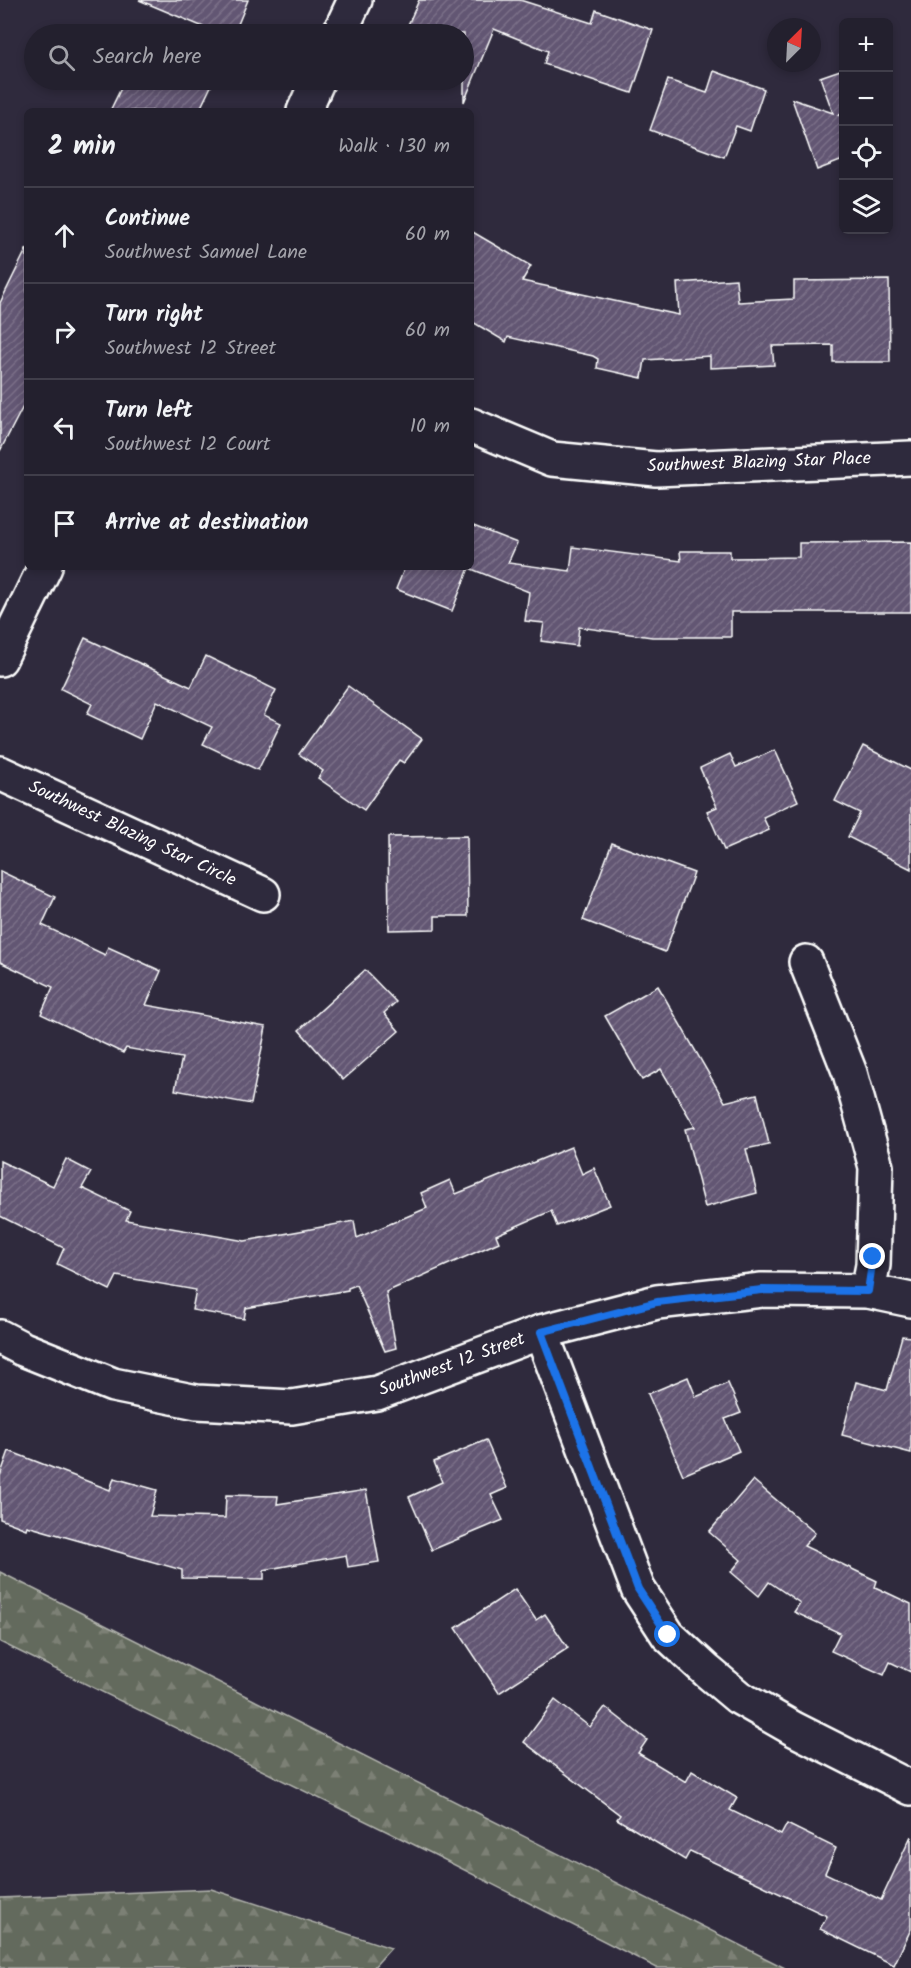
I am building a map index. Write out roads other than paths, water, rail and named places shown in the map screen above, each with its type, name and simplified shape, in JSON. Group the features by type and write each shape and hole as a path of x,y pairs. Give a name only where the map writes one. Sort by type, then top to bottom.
{"street":[{"path":"343,24 354,0"},
{"path":"305,108 313,90"},
{"name":"Southwest Blazing Star Place","path":"474,426 552,459 656,468 911,458"},
{"path":"0,659 44,570"},
{"name":"Southwest Blazing Star Circle","path":"0,773 263,894"},
{"path":"806,962 850,1073 876,1167 873,1265 868,1291"},
{"name":"Southwest 12 Street","path":"0,1337 23,1349 113,1385 197,1402 292,1407 377,1393 541,1332 657,1302 762,1290 868,1291 911,1300"},
{"path":"541,1332 638,1589 668,1635 738,1697 794,1729 911,1788"}]}
